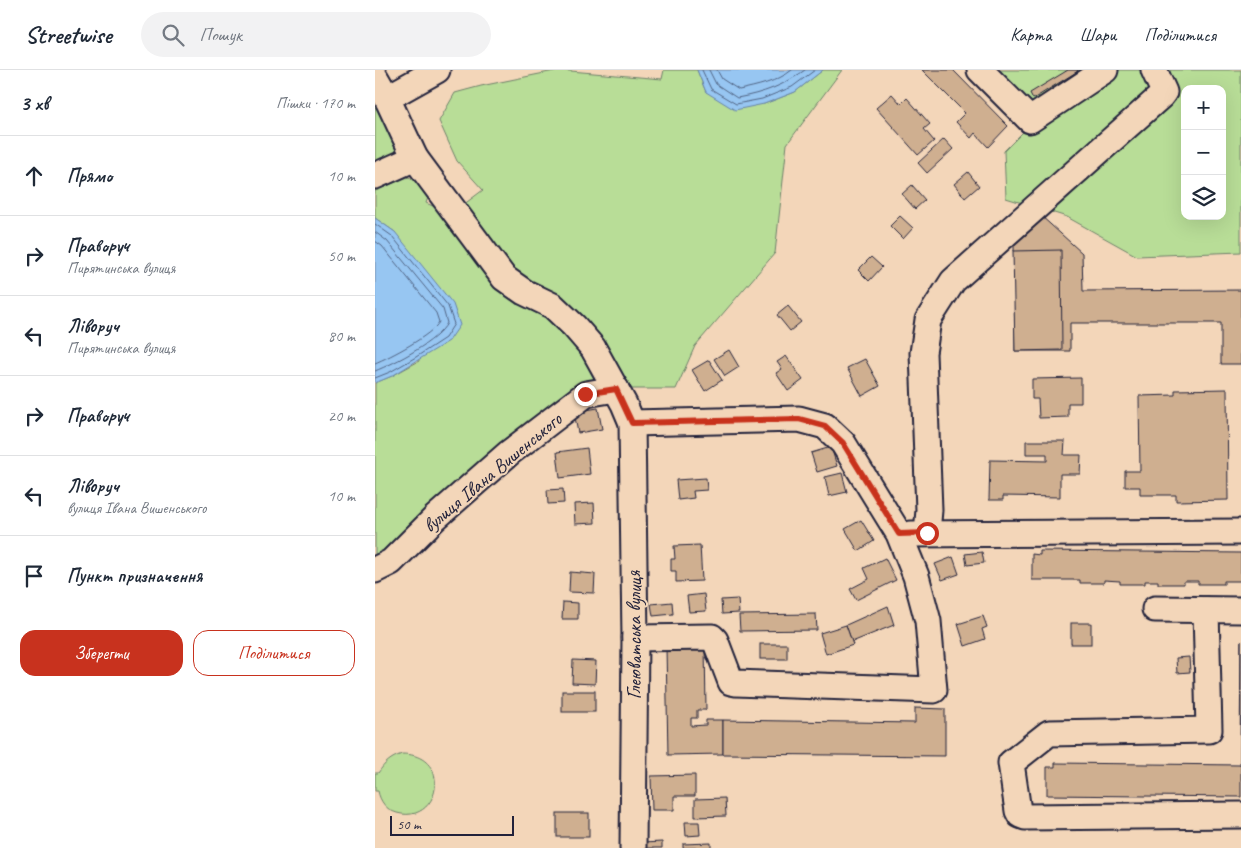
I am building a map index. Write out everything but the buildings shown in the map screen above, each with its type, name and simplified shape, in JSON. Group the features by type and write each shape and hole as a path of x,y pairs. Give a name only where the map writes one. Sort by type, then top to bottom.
{"street":[{"path":"437,70 381,88 415,158 504,278 524,292 553,306 593,348 632,423 799,419 825,426 843,443 899,534 916,576 928,621 934,690 736,684 731,682 715,640 712,637 635,638"},
{"path":"980,70 1030,120 1105,70"},
{"path":"927,533 929,510 923,353 928,320 953,281 1161,96 1164,92 1163,87 1154,70"},
{"path":"375,176 415,158"},
{"name":"вулиця Івана Вишенського","path":"375,570 391,562 435,518 509,453 585,394 616,389"},
{"name":"Глеюватська вулиця","path":"632,423 635,638 633,848"},
{"path":"899,534 1241,532"},
{"path":"1155,609 1241,610"},
{"path":"1206,610 1209,730 1049,733 1011,763 1017,810 1020,815 1025,817 1241,815"}],"green space":[{"path":"559,70 662,79 664,70 697,70 706,92 764,104 795,92 823,70 842,70 787,144 775,253 695,346 676,389 616,389 585,394 375,570 375,383 419,361 395,232 375,218 375,191 408,177 432,187 426,203 451,214 483,190 457,161 439,121 455,93"},
{"path":"972,70 1241,70 1241,252 1137,256 1067,217 1006,198 1004,151 1029,126"},
{"path":"375,99 405,155 375,165"},
{"path":"402,754 418,757 429,765 434,776 435,788 431,800 424,809 412,814 397,813 390,810 382,802 378,791 375,791 375,773 378,773 391,759"}],"water":[{"path":"697,70 823,70 795,92 764,104 735,110 706,92"},
{"path":"375,218 395,232 453,304 460,325 449,341 392,376 375,383"}],"route":[{"path":"585,394 616,389 632,423 799,419 825,426 843,443 899,534 927,533"}]}
